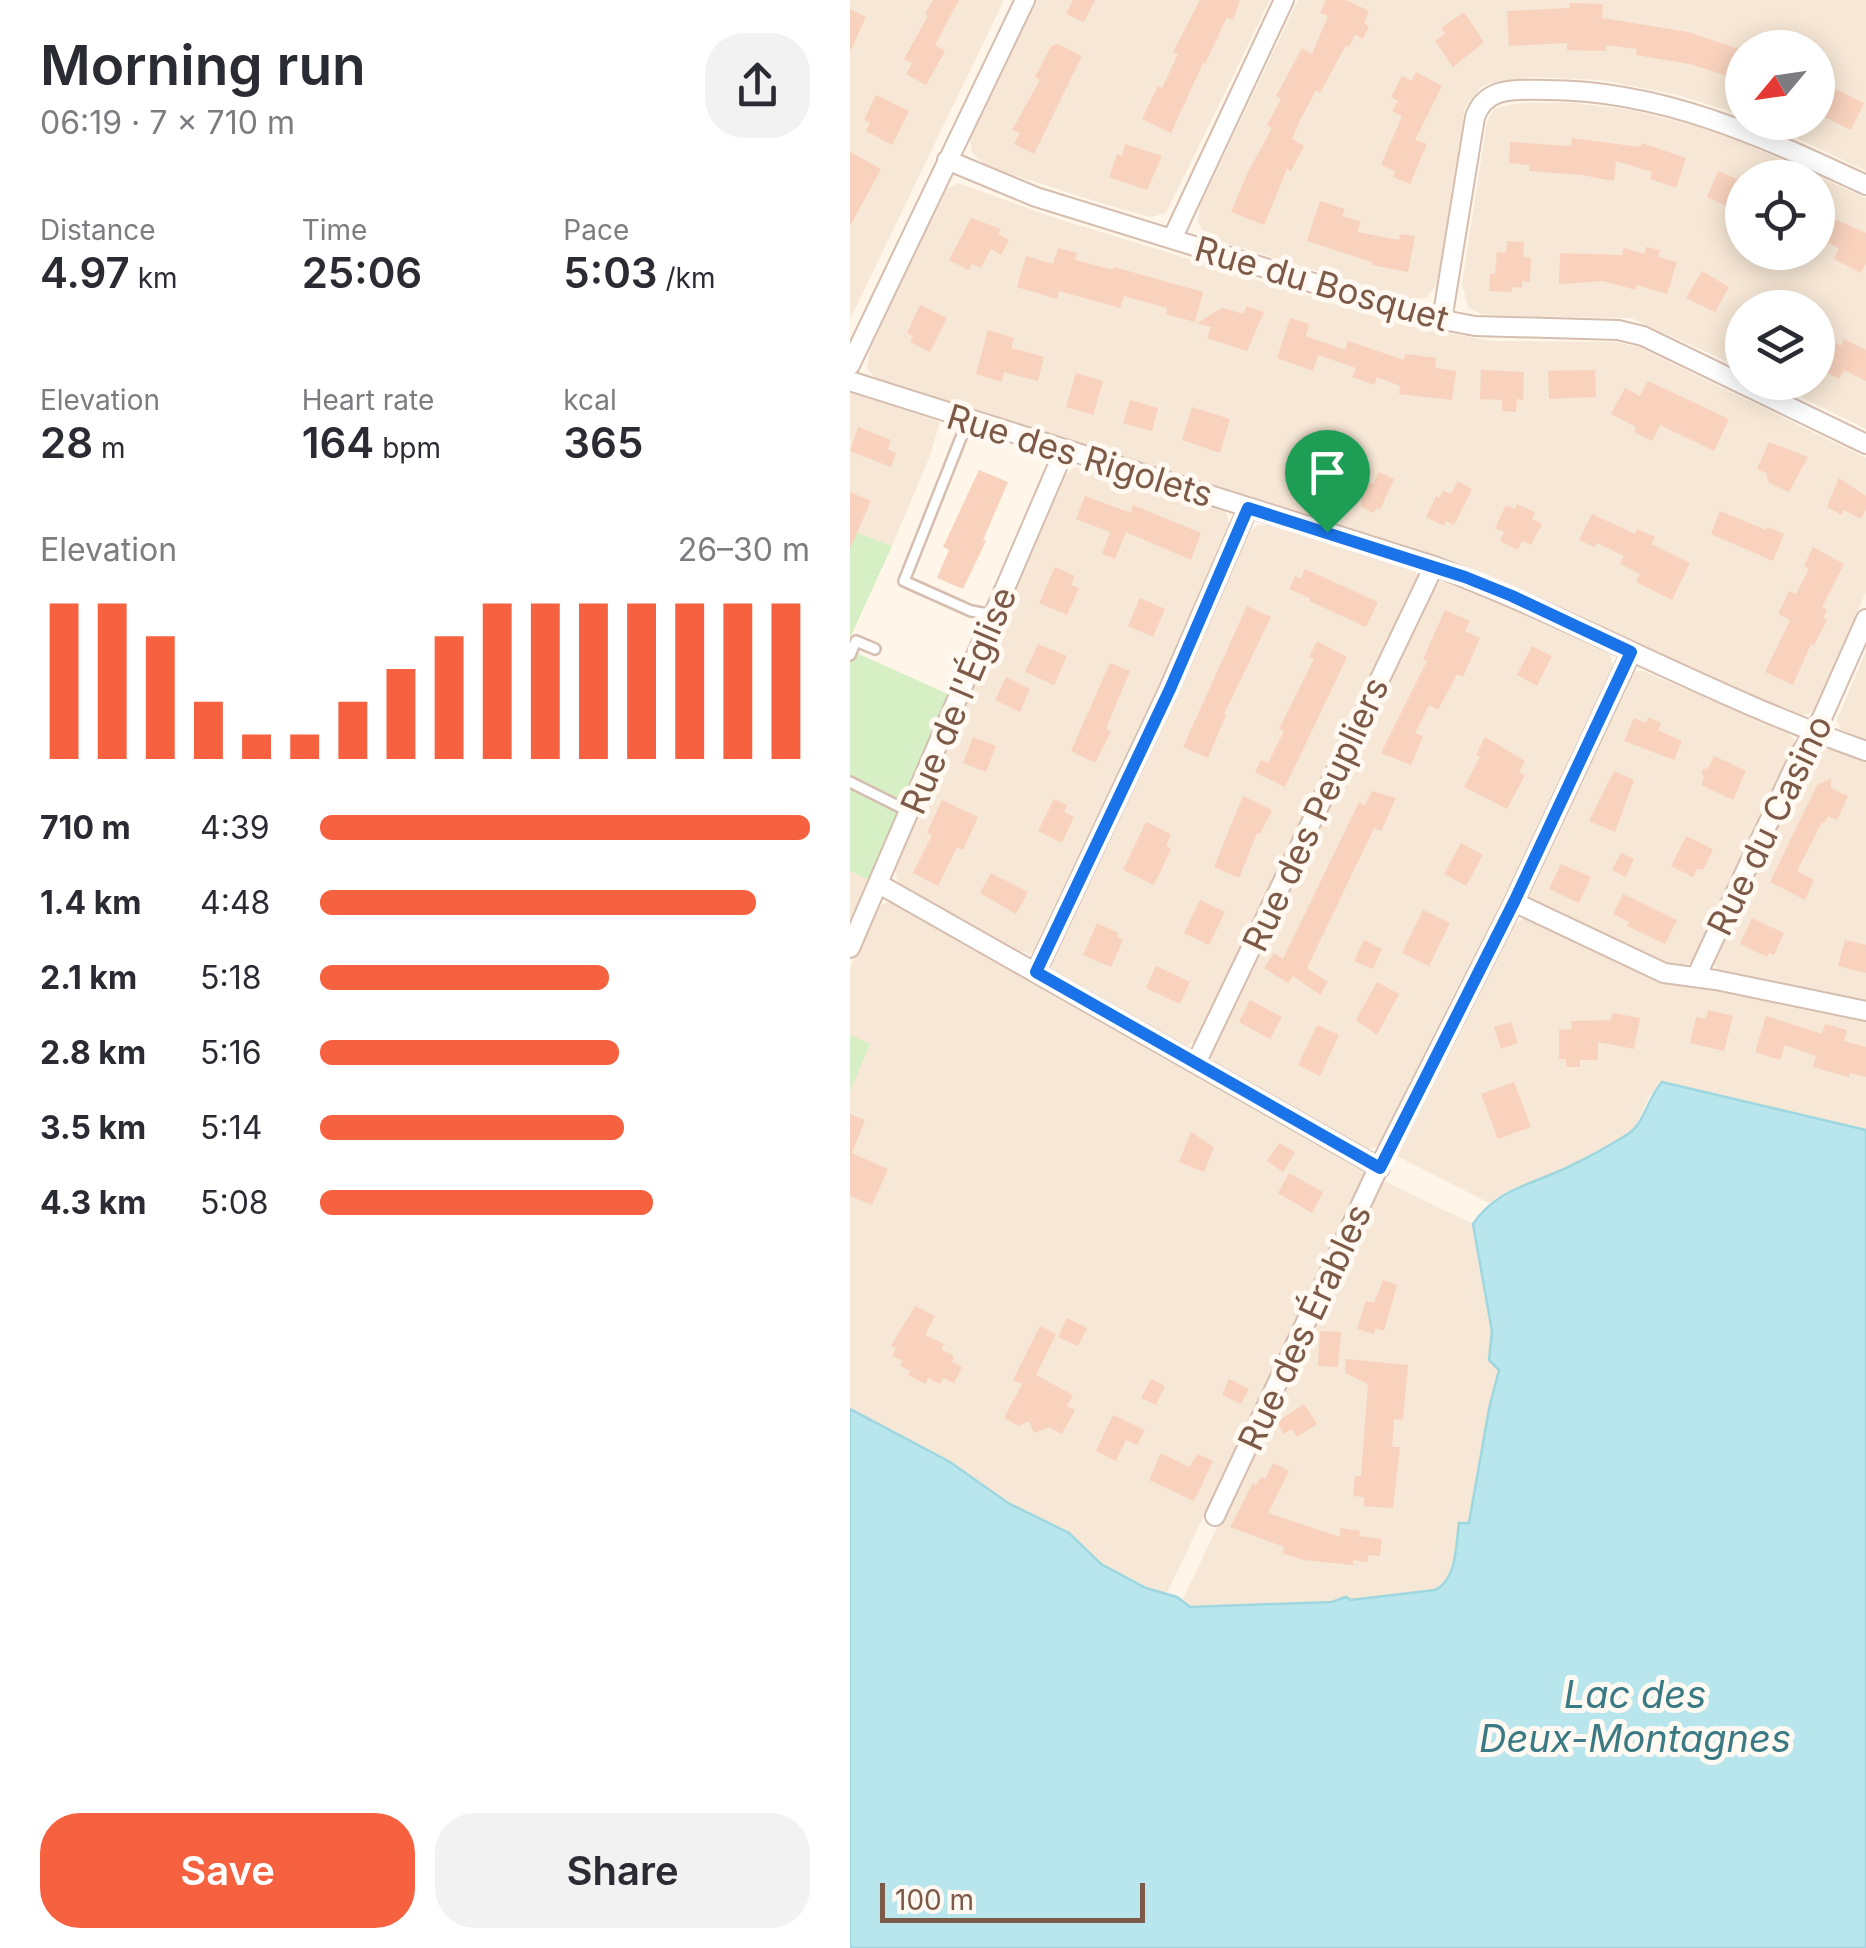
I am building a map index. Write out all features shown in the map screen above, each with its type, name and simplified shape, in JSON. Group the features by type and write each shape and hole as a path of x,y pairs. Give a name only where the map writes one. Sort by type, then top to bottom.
{"street":[{"path":"850,365 1025,0"},
{"path":"1172,239 1284,0"},
{"path":"1442,320 1475,118 1483,102 1498,92 1558,90 1660,102 1743,129 1866,185"},
{"name":"Rue du Bosquet","path":"947,160 1036,197 1331,290 1442,320 1524,330 1618,330 1643,336 1866,444"},
{"name":"Rue des Rigolets","path":"850,381 1434,566 1512,596 1814,732 1866,750"},
{"name":"Rue de l'Église","path":"850,948 1064,451"},
{"path":"1036,972 1170,689 1248,508"},
{"name":"Rue des Peupliers","path":"1196,1063 1434,566"},
{"name":"Rue du Casino","path":"1696,976 1866,619"},
{"name":"Rue des Érables","path":"1214,1516 1380,1168 1514,902 1631,652"},
{"path":"879,884 1380,1168"},
{"path":"1514,902 1656,971 1866,1011"}],"lane":[{"path":"968,420 904,580 971,611 994,615"},
{"path":"850,655 856,640 875,649"},
{"path":"850,782 910,812"}],"shaded area":[{"path":"850,0 1004,0 850,319"},
{"path":"1036,0 1270,0 1166,213 1151,217 1104,204 1004,172 983,163 972,152 970,138 975,126"},
{"path":"1298,0 1866,0 1866,171 1801,140 1835,140 1835,30 1725,30 1725,110 1678,95 1601,80 1533,77 1480,88 1465,108 1437,284 1426,298 1411,300 1213,239 1204,234 1198,222 1200,206"},
{"path":"1521,103 1573,103 1632,110 1719,132 1725,135 1725,140 1737,140 1781,160 1725,160 1725,270 1835,270 1835,184 1866,198 1866,429 1807,400 1835,400 1835,290 1725,290 1725,360 1631,318 1503,316 1481,314 1468,307 1462,284 1487,121 1495,108"},
{"path":"958,183 1052,217 1400,324 1491,341 1615,342 1638,347 1725,389 1725,400 1747,400 1866,458 1866,592 1816,706 1811,713 1800,716 1734,690 1485,573 1396,542 877,381 867,368 870,347 946,190"},
{"path":"850,391 940,422 892,546 850,530"},
{"path":"1075,467 1225,509 1230,527 1207,587 1041,947 1031,954 1006,947 905,889 898,884 895,870 1065,475"},
{"path":"1258,525 1276,525 1415,568 1418,577 1201,1037 1186,1047 1052,972 1050,960 1247,534"},
{"path":"1441,581 1478,592 1605,651 1613,667 1496,921 1382,1144 1368,1150 1218,1066 1210,1051 1431,589"},
{"path":"1866,651 1866,740 1842,732 1837,720"},
{"path":"1635,671 1788,732 1795,741 1697,954 1692,962 1677,969 1667,968 1529,901 1528,896 1629,674"},
{"path":"1828,746 1866,761 1866,1005 1723,974 1713,964 1712,956 1808,756"},
{"path":"850,871 871,881 850,934"},
{"path":"892,900 1357,1163 1364,1173 1365,1180 1167,1593 1147,1589 1101,1564 1069,1533 1008,1503 950,1462 850,1409 850,968 879,906"},
{"path":"1523,918 1644,974 1866,1018 1866,1130 1663,1082 1650,1095 1633,1131 1562,1170 1506,1192 1489,1203 1397,1156 1507,931"},
{"path":"1382,1180 1473,1224 1492,1331 1489,1360 1499,1370 1468,1524 1457,1531 1459,1538 1444,1586 1351,1600 1190,1607 1182,1601"}],"green space":[{"path":"850,530 892,546 850,638"},
{"path":"850,650 950,695 871,881 850,871"},
{"path":"850,1035 870,1044 850,1091"}],"water":[{"name":"Lac des Deux-Montagnes","path":"1662,1082 1866,1130 1866,1948 850,1948 850,1409 950,1462 1008,1503 1069,1533 1101,1564 1146,1588 1177,1597 1190,1607 1332,1602 1346,1597 1351,1600 1435,1590 1451,1570 1459,1523 1469,1523 1499,1370 1489,1360 1492,1331 1473,1224 1503,1195 1574,1164 1628,1134"}],"building":[{"path":"933,0 959,0 935,45 945,51 926,85 906,74 912,63 904,59"},
{"path":"1073,0 1095,0 1084,22 1066,14"},
{"path":"1200,0 1240,0 1233,20 1227,17 1203,63 1171,133 1142,119 1158,86 1162,88 1178,54 1173,52"},
{"path":"1326,0 1346,0 1369,11 1364,23 1369,26 1363,39 1355,35 1349,47 1346,45 1298,124 1292,139 1304,146 1291,171 1287,169 1264,225 1231,212 1272,128 1267,125 1281,99 1276,96 1302,48 1312,54 1328,16 1320,13"},
{"path":"1570,3 1603,4 1602,18 1688,32 1725,44 1725,75 1690,64 1636,55 1637,49 1606,45 1606,51 1567,50 1567,43 1509,46 1507,11 1569,8"},
{"path":"850,9 866,17 850,52"},
{"path":"1464,12 1484,42 1453,67 1435,41 1445,34 1441,28"},
{"path":"1058,44 1082,56 1034,154 1014,144 1020,133 1012,130 1040,80 1035,77 1051,46"},
{"path":"1416,72 1442,86 1415,140 1427,144 1410,184 1393,177 1395,171 1381,165 1402,116 1392,111 1398,101 1391,97 1402,76 1412,81"},
{"path":"1835,89 1864,103 1851,130 1835,122"},
{"path":"876,95 909,111 892,145 866,131 870,123 864,120"},
{"path":"1572,138 1640,147 1642,143 1686,158 1676,188 1650,179 1652,172 1616,161 1614,181 1529,171 1529,165 1509,163 1510,142 1571,146"},
{"path":"1125,144 1162,156 1147,190 1109,177"},
{"path":"850,152 881,169 850,226"},
{"path":"1718,171 1725,174 1725,205 1707,197"},
{"path":"1320,201 1345,209 1342,216 1361,222 1357,232 1399,240 1400,234 1415,236 1408,272 1372,265 1307,241"},
{"path":"971,218 1001,229 998,234 1009,240 1001,255 991,249 981,268 972,264 969,270 949,260"},
{"path":"1835,219 1866,233 1866,263 1861,273 1835,260 1839,248 1835,246"},
{"path":"1507,241 1524,242 1523,257 1531,258 1530,282 1522,281 1522,288 1512,287 1512,292 1489,291 1497,252 1506,253"},
{"path":"1646,247 1660,250 1658,257 1677,262 1667,294 1603,281 1559,284 1560,253 1622,255 1624,248 1644,254"},
{"path":"1058,248 1077,253 1075,260 1203,292 1195,322 1166,314 1167,308 1124,296 1120,308 1059,291 1057,299 1017,287 1026,256 1053,264"},
{"path":"1702,271 1729,287 1715,312 1686,298"},
{"path":"920,305 947,318 930,352 910,342 913,336 907,333"},
{"path":"1246,306 1264,312 1247,351 1207,338 1211,327 1197,323 1222,308 1244,314"},
{"path":"1290,318 1309,324 1306,336 1345,350 1348,341 1404,360 1405,354 1436,358 1435,368 1456,371 1452,400 1399,394 1400,386 1377,377 1374,385 1352,377 1356,368 1318,355 1313,371 1277,358"},
{"path":"988,330 1014,338 1011,348 1044,357 1038,381 1004,372 1002,382 976,374"},
{"path":"1844,339 1866,350 1866,381 1844,370 1839,379 1835,377 1835,343 1841,346"},
{"path":"1481,370 1524,372 1523,400 1517,399 1516,412 1502,411 1502,400 1480,399"},
{"path":"1595,370 1596,397 1549,399 1548,371"},
{"path":"1076,373 1103,381 1093,415 1066,407"},
{"path":"1648,381 1729,419 1714,451 1660,425 1652,441 1611,414 1625,388 1640,396"},
{"path":"1130,400 1158,408 1152,431 1123,423"},
{"path":"1192,407 1230,419 1220,453 1182,440"},
{"path":"858,427 891,440 888,449 896,453 891,467 850,451"},
{"path":"1769,442 1808,457 1789,492 1769,483 1766,473 1757,469"},
{"path":"1294,452 1325,462 1317,488 1286,478"},
{"path":"979,470 1008,482 963,589 937,578 949,550 943,547"},
{"path":"1379,472 1394,479 1380,510 1376,508 1374,513 1361,507 1361,501"},
{"path":"1839,478 1866,496 1861,519 1827,507"},
{"path":"1458,481 1472,489 1454,525 1446,521 1444,526 1426,517 1436,496 1439,498 1443,491 1451,494"},
{"path":"850,492 871,501 850,549"},
{"path":"1085,496 1131,513 1133,505 1201,533 1191,560 1126,532 1115,559 1102,554 1110,532 1076,519"},
{"path":"1517,504 1535,512 1532,519 1542,524 1531,545 1522,541 1518,550 1500,541 1504,532 1495,528 1506,505 1515,509"},
{"path":"1720,511 1784,534 1773,561 1711,534"},
{"path":"1592,514 1635,534 1637,529 1655,537 1651,544 1690,563 1672,600 1636,582 1640,574 1620,564 1624,556 1597,543 1594,547 1579,540"},
{"path":"1813,547 1844,564 1822,607 1827,610 1823,618 1827,620 1814,645 1811,644 1793,685 1765,672 1790,620 1778,614 1789,591 1796,594 1809,569 1804,566"},
{"path":"1055,567 1075,576 1071,585 1079,588 1067,615 1039,603"},
{"path":"1305,569 1378,602 1366,627 1289,589 1295,576 1301,579"},
{"path":"1140,598 1165,609 1153,637 1128,626"},
{"path":"1247,606 1271,617 1224,714 1208,758 1183,747"},
{"path":"1445,610 1470,621 1465,631 1480,638 1463,677 1457,674 1438,710 1429,705 1415,733 1423,736 1411,765 1381,753 1427,661 1423,659"},
{"path":"1317,641 1347,657 1285,787 1255,772 1261,760 1268,763 1284,731 1279,729 1314,659 1309,657"},
{"path":"1038,644 1067,656 1054,685 1025,672"},
{"path":"1532,646 1552,656 1537,686 1517,675"},
{"path":"1110,663 1130,671 1106,729 1111,731 1095,763 1071,751"},
{"path":"1006,677 1030,689 1020,712 995,700"},
{"path":"1648,717 1661,723 1658,730 1682,741 1674,760 1624,741 1634,718 1646,723"},
{"path":"973,737 996,746 986,772 963,763"},
{"path":"1485,737 1525,761 1519,772 1525,775 1507,809 1464,787 1480,757 1476,755"},
{"path":"1714,756 1746,771 1733,800 1701,785 1701,771 1709,767"},
{"path":"1614,771 1634,780 1615,832 1589,821"},
{"path":"1831,779 1831,788 1848,796 1837,820 1828,816 1822,822 1797,871 1814,880 1805,900 1770,882 1817,785"},
{"path":"1372,791 1396,798 1381,831 1374,828 1307,968 1328,982 1320,995 1293,976 1288,983 1264,968 1274,953 1283,959 1359,802 1365,805"},
{"path":"1243,796 1272,810 1260,834 1257,833 1239,878 1214,867"},
{"path":"1054,799 1067,805 1064,812 1074,817 1062,843 1038,831"},
{"path":"942,800 978,817 963,850 957,847 938,886 913,873 932,835 927,833"},
{"path":"1146,822 1171,834 1166,846 1171,849 1154,885 1123,870"},
{"path":"1686,836 1713,849 1703,870 1697,868 1693,877 1671,866"},
{"path":"1461,843 1483,855 1466,886 1444,874"},
{"path":"1621,853 1634,859 1626,877 1612,870"},
{"path":"1561,864 1591,877 1579,903 1549,889"},
{"path":"991,873 1028,892 1016,914 980,893"},
{"path":"1623,894 1677,920 1665,944 1627,926 1629,922 1613,914"},
{"path":"1200,900 1225,912 1209,945 1184,933"},
{"path":"1423,910 1450,923 1429,966 1402,953"},
{"path":"1752,918 1784,933 1774,955 1769,953 1767,957 1740,944"},
{"path":"1097,923 1118,933 1117,937 1123,940 1111,967 1083,955"},
{"path":"1364,940 1382,949 1373,969 1354,961"},
{"path":"1845,940 1866,945 1866,973 1838,966"},
{"path":"1156,966 1190,982 1180,1004 1146,988"},
{"path":"1377,982 1399,994 1377,1035 1356,1020"},
{"path":"1250,1000 1282,1017 1270,1039 1239,1022"},
{"path":"1708,1010 1733,1016 1724,1051 1690,1043 1696,1017 1706,1019"},
{"path":"1613,1013 1640,1018 1634,1049 1598,1042 1598,1060 1580,1060 1580,1067 1566,1067 1566,1059 1559,1059 1559,1030 1572,1029 1571,1021 1611,1020"},
{"path":"1766,1016 1822,1034 1825,1024 1847,1030 1844,1041 1866,1047 1866,1077 1850,1073 1849,1077 1813,1067 1816,1056 1785,1045 1780,1060 1755,1052"},
{"path":"1511,1022 1518,1043 1501,1049 1494,1027"},
{"path":"1317,1025 1339,1035 1320,1076 1298,1065"},
{"path":"1514,1082 1531,1127 1498,1139 1481,1094"},
{"path":"850,1114 865,1120 852,1153 888,1169 872,1205 850,1196"},
{"path":"1191,1132 1214,1147 1204,1172 1179,1162"},
{"path":"1279,1143 1295,1152 1283,1172 1267,1161"},
{"path":"1289,1173 1323,1192 1312,1213 1278,1193"},
{"path":"1383,1280 1397,1285 1384,1331 1376,1328 1374,1334 1357,1329 1366,1301 1374,1303"},
{"path":"915,1306 935,1316 925,1335 944,1344 941,1349 954,1356 952,1362 962,1367 954,1383 943,1378 940,1384 928,1378 926,1384 908,1375 911,1371 900,1366 903,1361 892,1356 896,1348 891,1346"},
{"path":"1067,1318 1087,1328 1078,1346 1058,1337"},
{"path":"1040,1326 1056,1334 1036,1375 1073,1395 1067,1406 1075,1410 1062,1434 1049,1427 1034,1433 1029,1421 1019,1426 1004,1418 1022,1384 1013,1380"},
{"path":"1320,1331 1341,1332 1338,1367 1318,1366"},
{"path":"1346,1359 1408,1365 1403,1420 1394,1419 1392,1447 1400,1447 1393,1508 1364,1506 1364,1497 1353,1496 1355,1476 1361,1476 1368,1384 1345,1373"},
{"path":"1151,1379 1165,1386 1156,1405 1141,1398"},
{"path":"1229,1379 1249,1389 1241,1404 1222,1395"},
{"path":"1304,1404 1317,1424 1297,1437 1292,1429 1284,1434 1277,1422"},
{"path":"1113,1415 1145,1430 1137,1445 1126,1440 1116,1461 1096,1451"},
{"path":"1161,1453 1189,1467 1198,1454 1213,1461 1194,1501 1149,1480"},
{"path":"1273,1463 1289,1471 1268,1513 1340,1537 1340,1528 1382,1539 1380,1556 1368,1555 1367,1562 1353,1560 1353,1565 1303,1560 1282,1553 1284,1547 1230,1527 1253,1483 1256,1485 1261,1477 1265,1479"}],"route":[{"path":"1248,508 1327,532 1418,560 1512,596 1631,652 1514,902 1380,1168 1036,972 1170,689 1248,508"}]}
